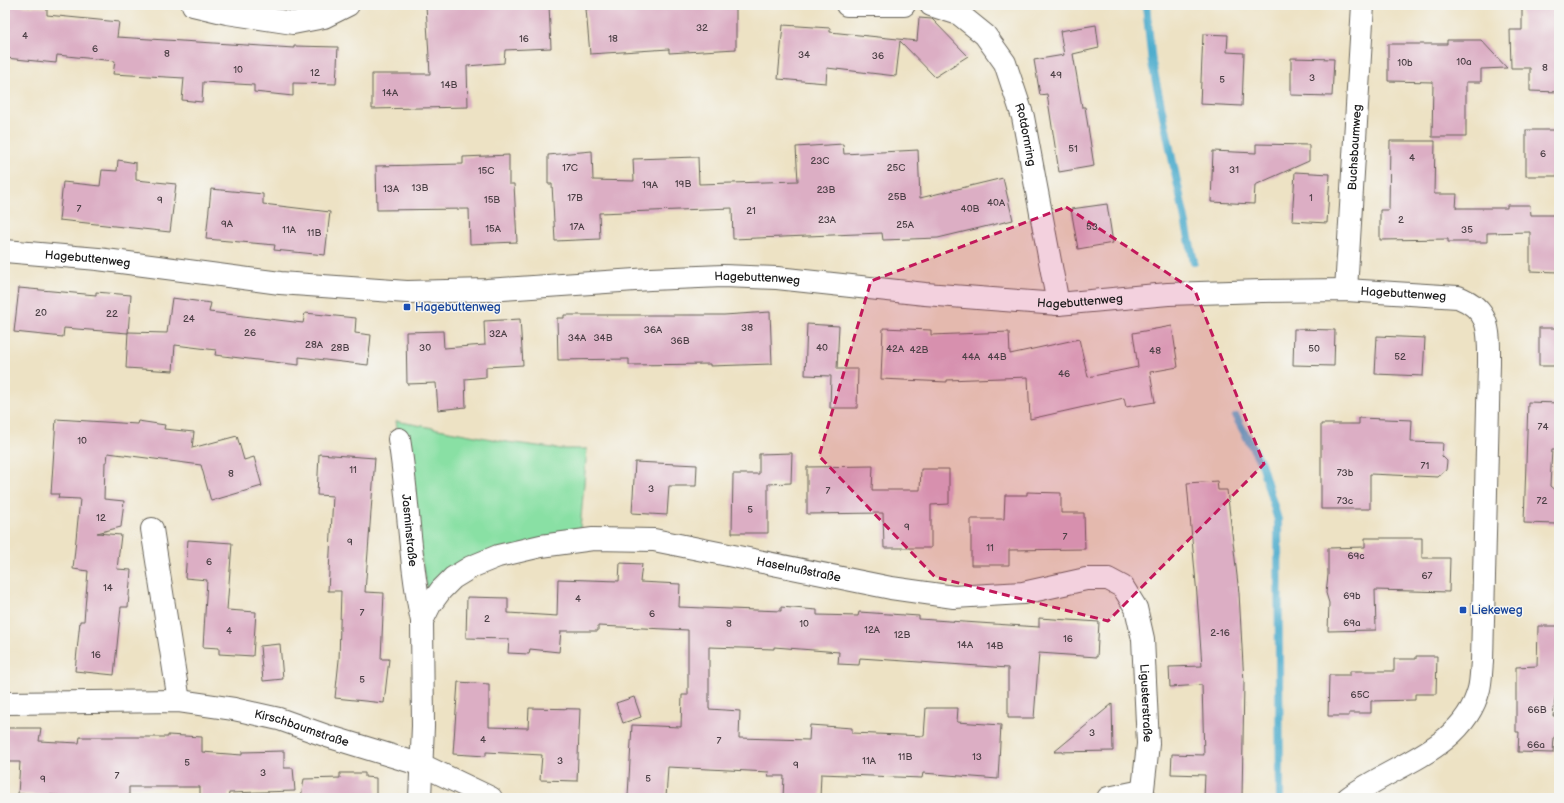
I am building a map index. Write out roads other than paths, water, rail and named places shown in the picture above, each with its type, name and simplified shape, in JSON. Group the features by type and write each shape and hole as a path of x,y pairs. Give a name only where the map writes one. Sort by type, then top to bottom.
{"street":[{"path":"193,5 227,13 293,23 324,17 348,5"},
{"path":"847,5 904,5"},
{"name":"Rotdornring","path":"931,5 959,14 985,34 1005,63 1023,117 1058,304"},
{"name":"Buchsbaumweg","path":"1346,290 1363,5"},
{"name":"Hagebuttenweg","path":"5,251 98,259 280,283 375,291 407,292 487,290 650,279 731,277 777,278 925,294 1058,304 1168,294 1346,290 1458,297 1471,302 1480,310 1486,320 1489,335 1482,662 1479,689 1472,707 1462,723 1439,744 1364,787 1348,798"},
{"name":"Jasminstraße","path":"399,439 405,473 412,567 422,621 423,726 420,798"},
{"path":"152,529 179,701"},
{"name":"Haselnußstraße","path":"453,578 471,567 498,556 540,546 593,539 654,540 891,588 954,597 1023,593 1086,579 1108,579 1123,587 1136,608"},
{"name":"Jasminstraße","path":"422,621 430,605 441,590 453,578"},
{"name":"Ligusterstraße","path":"1136,608 1143,639 1148,744 1142,794"},
{"name":"Kirschbaumstraße","path":"5,703 179,701 234,709 279,719 327,736 422,765 492,798"},
{"path":"1108,798 1142,794"}],"waterway":[{"path":"1146,5 1152,63 1194,262"},
{"path":"1236,417 1261,463 1278,520 1280,798"}],"place":[{"name":"Hagebuttenweg","path":"407,307"},
{"name":"Liekeweg","path":"1463,610"}]}
